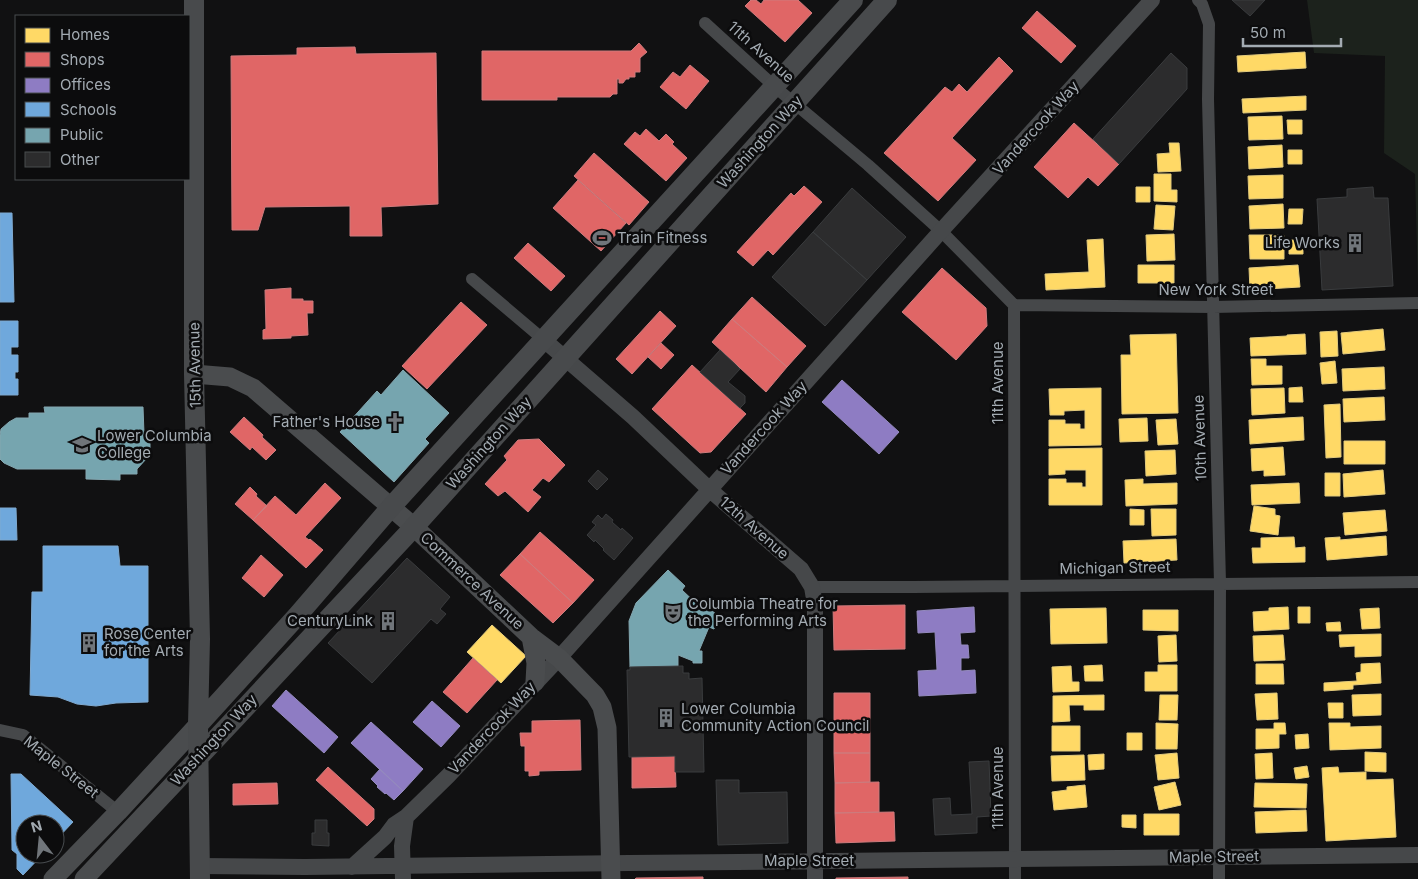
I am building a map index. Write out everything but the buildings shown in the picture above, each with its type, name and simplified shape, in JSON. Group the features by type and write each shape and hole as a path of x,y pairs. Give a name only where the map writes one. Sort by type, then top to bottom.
{"main road":[{"name":"15th Avenue","path":"194,0 194,374 200,638 198,725 200,872"},
{"name":"Washington Way","path":"53,879 198,725 297,616 391,507 775,87 852,0"},
{"name":"Washington Way","path":"84,879 414,527 887,0"},
{"name":"Commerce Avenue","path":"194,374 230,376 254,388 414,527 531,636 559,658 595,694 602,707 606,728 611,871"},
{"path":"531,636 536,663 535,682"}],"street":[{"name":"Vandercook Way","path":"352,867 385,837 394,825 406,817 448,776 559,658 1152,0"},
{"name":"10th Avenue","path":"1198,0 1202,4 1209,24 1208,99 1220,583 1219,879"},
{"name":"11th Avenue","path":"705,22 775,87 868,165 941,232 1014,305 1015,879"},
{"name":"12th Avenue","path":"472,279 633,417 709,490 801,569 812,587 815,604 815,879"},
{"name":"New York Street","path":"1014,305 1213,307 1418,303"},
{"name":"Michigan Street","path":"812,587 1418,582"},
{"name":"Maple Street","path":"0,730 23,735 118,812"},
{"path":"402,873 402,846 406,817"},
{"name":"Maple Street","path":"200,872 352,867 402,873 611,871 815,862 1418,855"}],"shaded area":[{"path":"1307,0 1418,0 1418,286 1415,174 1384,153 1385,56 1314,53"}],"place":[{"name":"Train Fitness","path":"602,238"},
{"name":"Life Works","path":"1355,243"},
{"name":"Father's House","path":"395,422"},
{"name":"Lower Columbia College","path":"82,445"},
{"name":"Columbia Theatre for the Performing Arts","path":"673,613"},
{"name":"CenturyLink","path":"388,621"},
{"name":"Rose Center for the Arts","path":"89,643"},
{"name":"Lower Columbia Community Action Council","path":"666,718"}]}
